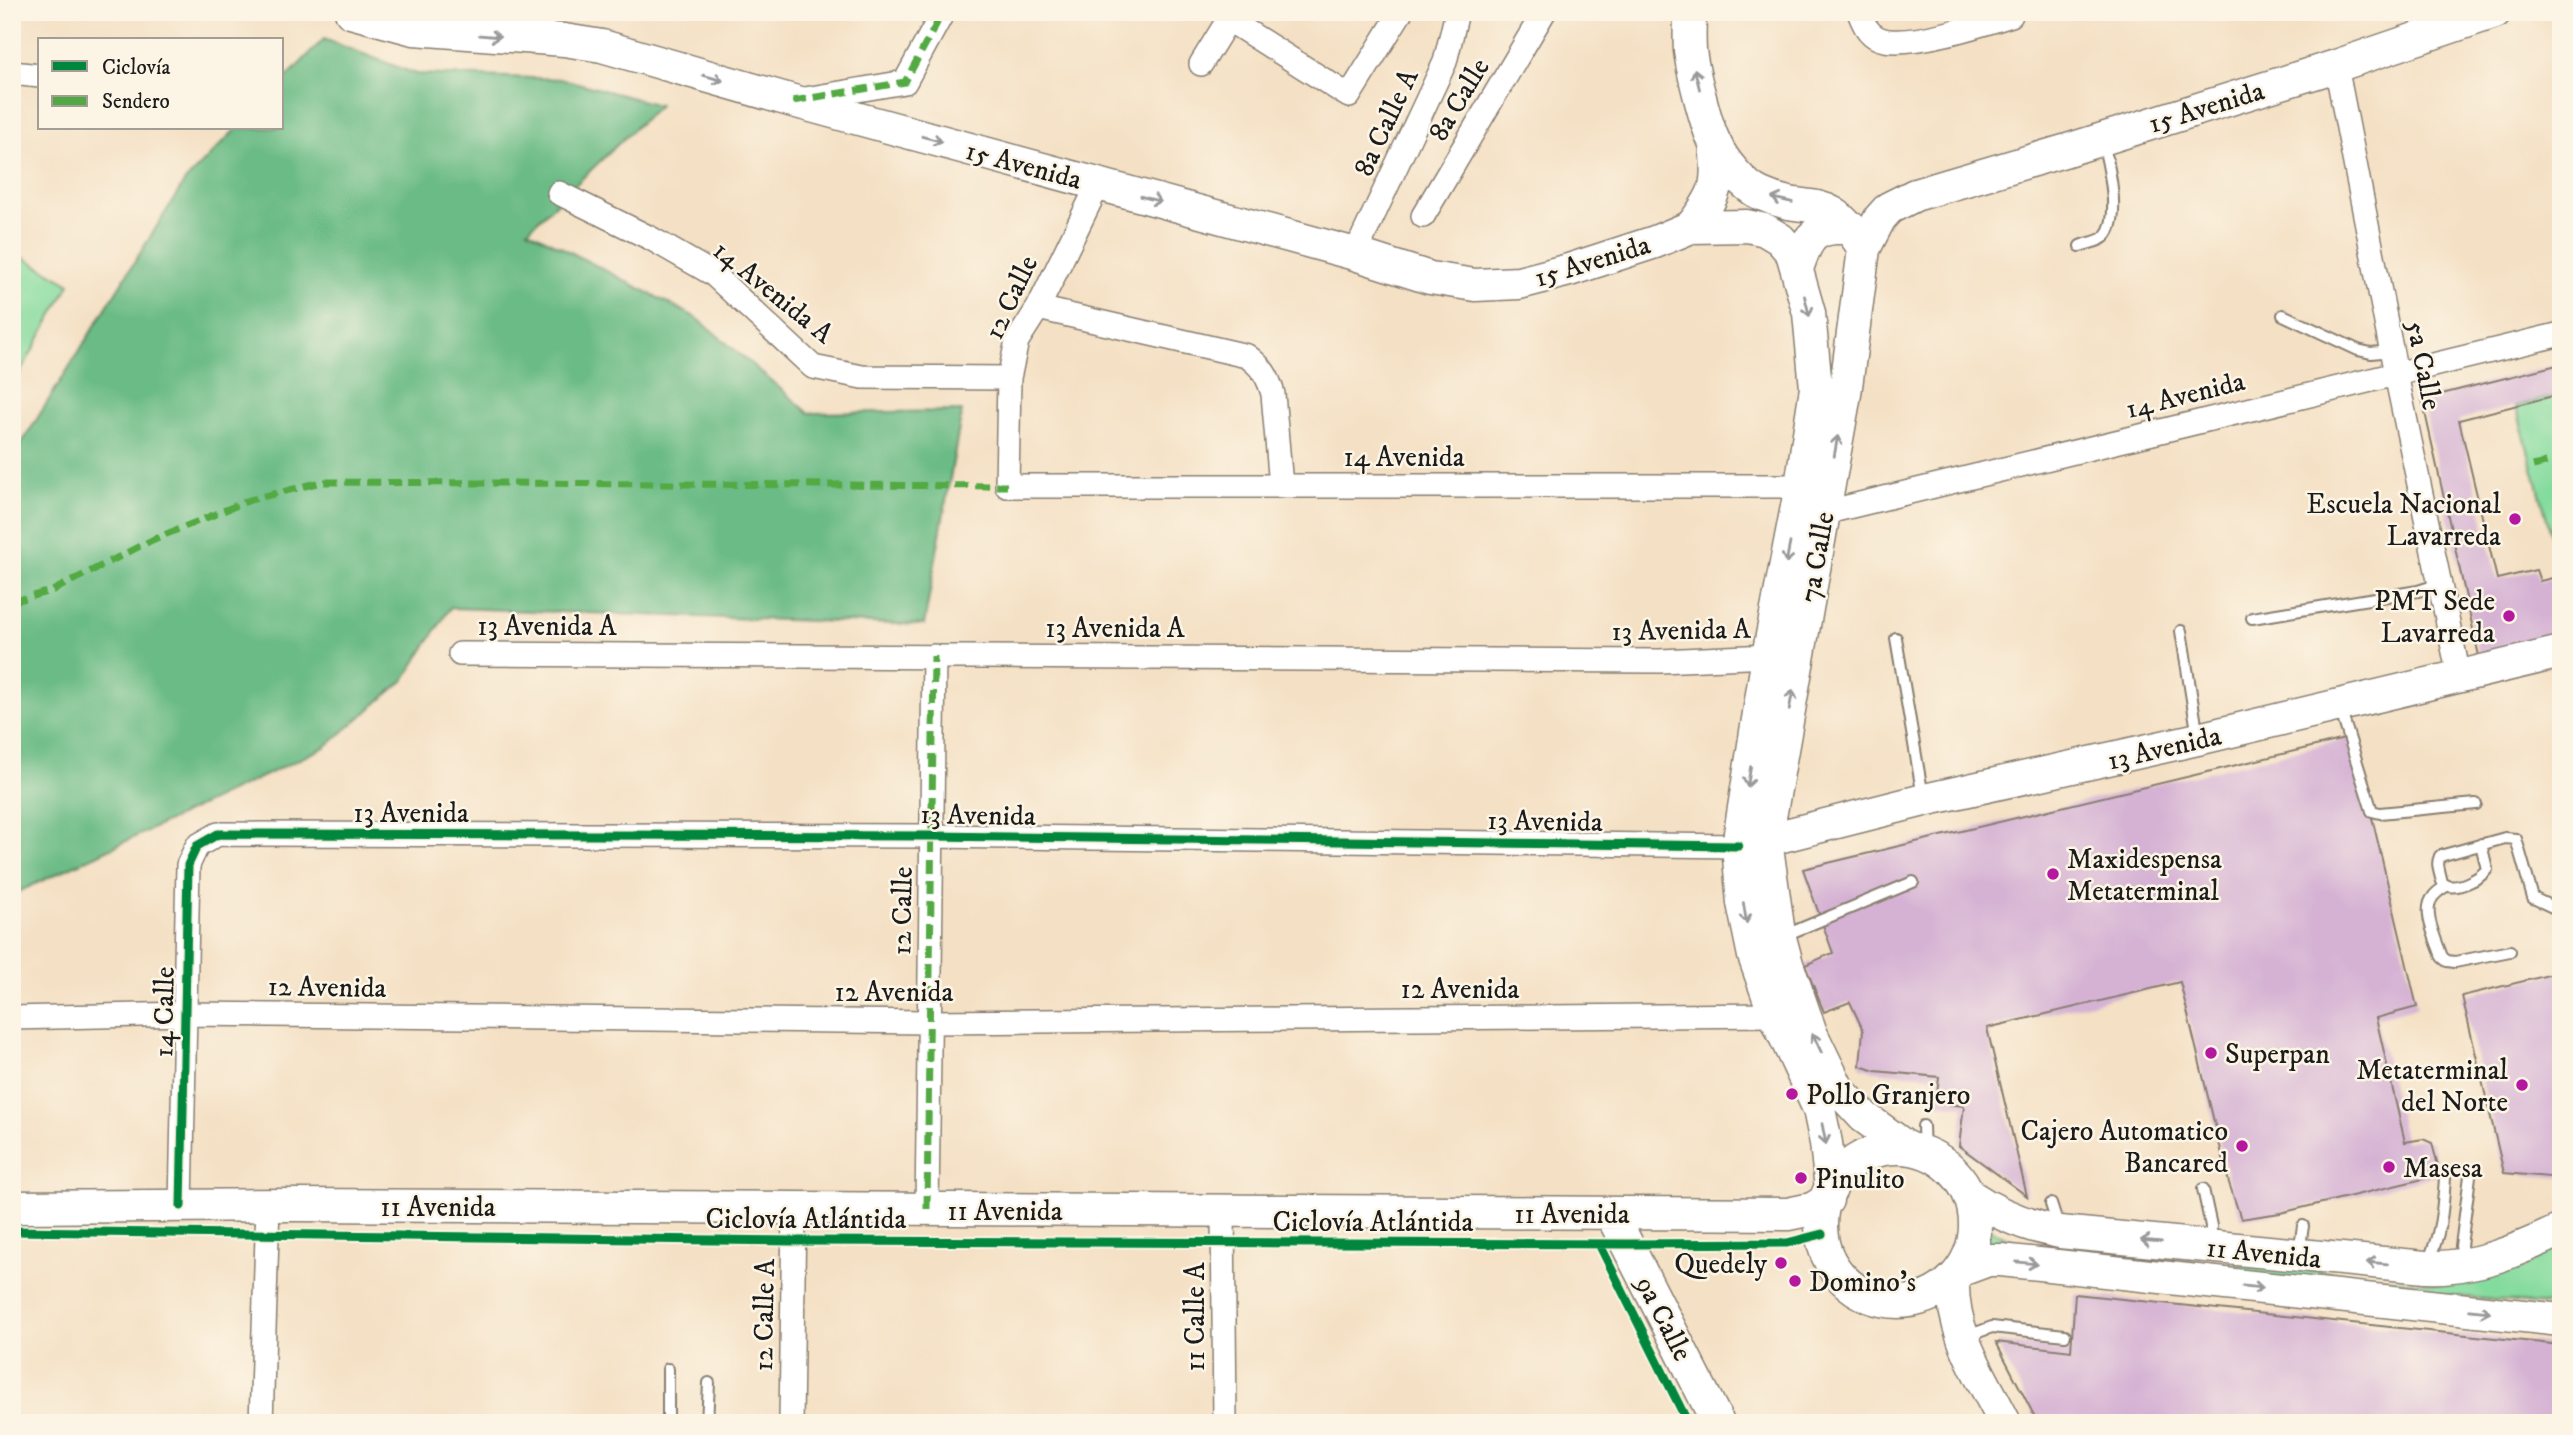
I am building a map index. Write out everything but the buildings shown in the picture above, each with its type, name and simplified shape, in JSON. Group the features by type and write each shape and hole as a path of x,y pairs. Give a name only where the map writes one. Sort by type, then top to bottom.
{"main road":[{"name":"15 Avenida","path":"351,12 414,29 564,40 602,46 793,101 1355,254 1430,278 1475,285 1519,282 1569,270 1691,227"},
{"path":"1689,12 1690,52 1715,144 1718,174 1710,203 1691,227"},
{"name":"15 Avenida","path":"1825,207 1915,195 2102,139 2495,12"},
{"path":"1715,144 1746,186 1779,201 1825,207 1841,217 1858,238"},
{"name":"15 Avenida","path":"1858,238 1872,231 1889,208 1915,195"},
{"name":"7a Calle","path":"1691,227 1747,226 1765,230 1780,239 1792,253 1809,313 1816,388 1801,486 1768,656 1752,843 1748,929 1775,1016 1819,1109 1826,1143 1826,1206"},
{"path":"1797,269 1804,247 1814,233 1829,227 1858,238"},
{"name":"7a Calle","path":"1858,238 1853,348 1823,513 1752,843 1787,964 1811,1033 1838,1089 1862,1109 1918,1142"},
{"name":"13 Avenida","path":"1752,843 1924,800 2198,740 2561,652"},
{"path":"1918,1142 1957,1175 1969,1195 1975,1221 1972,1246 1957,1274 1938,1292 1919,1300 1882,1301 1848,1284 1836,1270 1826,1253 1826,1206 1844,1170 1862,1157 1918,1142"},
{"name":"11 Avenida","path":"1969,1195 2015,1221 2036,1228 2056,1218 2210,1246 2300,1241 2425,1267 2448,1268 2506,1255 2561,1230"},
{"name":"11 Avenida","path":"12,1207 268,1205 1788,1214 1826,1206"},
{"name":"9a Calle","path":"1611,1213 1718,1423"},
{"name":"11 Avenida","path":"1957,1274 1988,1260 2023,1262 2561,1320"},
{"path":"1957,1274 1953,1309 1960,1335 2005,1423"},
{"path":"1919,1300 1942,1313 1960,1335"}],"street":[{"path":"793,101 905,82 943,12"},
{"path":"1201,64 1231,16 1349,96 1401,12"},
{"name":"8a Calle A","path":"1355,254 1446,62 1457,12"},
{"name":"8a Calle","path":"1423,216 1544,12"},
{"path":"1858,12 1871,34 1881,40 1952,33 2011,15"},
{"name":"5a Calle","path":"2336,65 2393,362 2459,676"},
{"path":"12,73 38,76"},
{"name":"12 Calle","path":"1007,486 1009,378 1017,341 1038,308 1098,185"},
{"name":"14 Avenida A","path":"559,193 652,239 713,274 813,367 863,377 1009,378"},
{"path":"1038,308 1247,356 1263,368 1270,381 1281,486"},
{"name":"14 Avenida","path":"1823,513 2393,362 2561,334"},
{"name":"14 Avenida","path":"1007,486 1801,486"},
{"name":"13 Avenida A","path":"460,654 1660,661 1768,656"},
{"name":"12 Calle","path":"927,1209 934,656"},
{"name":"13 Avenida","path":"218,834 932,836 1752,843"},
{"name":"14 Calle","path":"181,1206 187,865 197,846 218,834"},
{"name":"12 Avenida","path":"12,1018 186,1014 928,1021 1775,1016"},
{"path":"261,1423 268,1205"},
{"name":"12 Calle A","path":"791,1423 794,1208"},
{"name":"11 Calle A","path":"1223,1211 1225,1423"}],"lane":[{"path":"2080,246 2103,239 2108,233 2111,221 2113,201 2102,139"},
{"path":"2283,315 2358,350 2393,362"},
{"path":"2252,618 2418,591 2440,584"},
{"path":"2181,631 2198,740"},
{"path":"1896,638 1924,800"},
{"path":"2339,706 2372,811 2380,813 2476,804"},
{"path":"2446,886 2442,882 2437,863 2440,856 2505,838 2516,839 2533,898 2561,911"},
{"path":"2481,844 2487,869 2481,877 2455,886 2446,886 2432,897 2428,905 2429,917 2442,957 2447,961 2455,962 2510,951"},
{"path":"1779,934 1795,931 1913,882"},
{"path":"2467,1265 2461,1246 2470,1177"},
{"path":"2425,1267 2436,1243 2443,1212 2445,1178"},
{"path":"2203,1189 2211,1226 2210,1246"},
{"path":"1960,1335 1992,1327 2065,1335"},
{"path":"668,1369 668,1423"},
{"path":"707,1423 709,1383"}],"green space":[{"path":"324,39 416,74 563,79 659,105 528,230 697,318 809,413 962,411 924,625 450,608 404,680 325,747 12,895 12,459 185,181 235,130 284,130 284,80"},
{"path":"12,251 70,284 12,387"},
{"path":"2561,394 2561,570 2516,406"},
{"path":"1988,1228 2019,1244 2125,1257 2323,1271 2447,1285 2492,1274 2561,1245 2551,1279 2556,1306 1986,1250"}],"marked path":[{"path":"793,101 905,82 943,12"},
{"path":"2533,466 2561,459"},
{"path":"12,602 54,590 152,540 250,500 321,482 1007,486"},
{"path":"927,1209 934,656"}],"cycle path":[{"path":"181,1206 188,865 197,846 218,834 932,836 1738,846"},
{"name":"Ciclovía Atlántida","path":"12,1231 794,1241 1627,1244 1787,1243 1822,1234"},
{"path":"1599,1244 1688,1423"}],"place":[{"name":"Escuela Nacional Lavarreda","path":"2515,519"},
{"name":"PMT Sede Lavarreda","path":"2509,616"},
{"name":"Maxidespensa Metaterminal","path":"2053,874"},
{"name":"Superpan","path":"2211,1053"},
{"name":"Metaterminal del Norte","path":"2522,1085"},
{"name":"Pollo Granjero","path":"1792,1094"},
{"name":"Cajero Automatico Bancared","path":"2242,1146"},
{"name":"Masesa","path":"2389,1167"},
{"name":"Pinulito","path":"1801,1178"},
{"name":"Quedely","path":"1781,1263"},
{"name":"Domino's","path":"1795,1281"}]}
